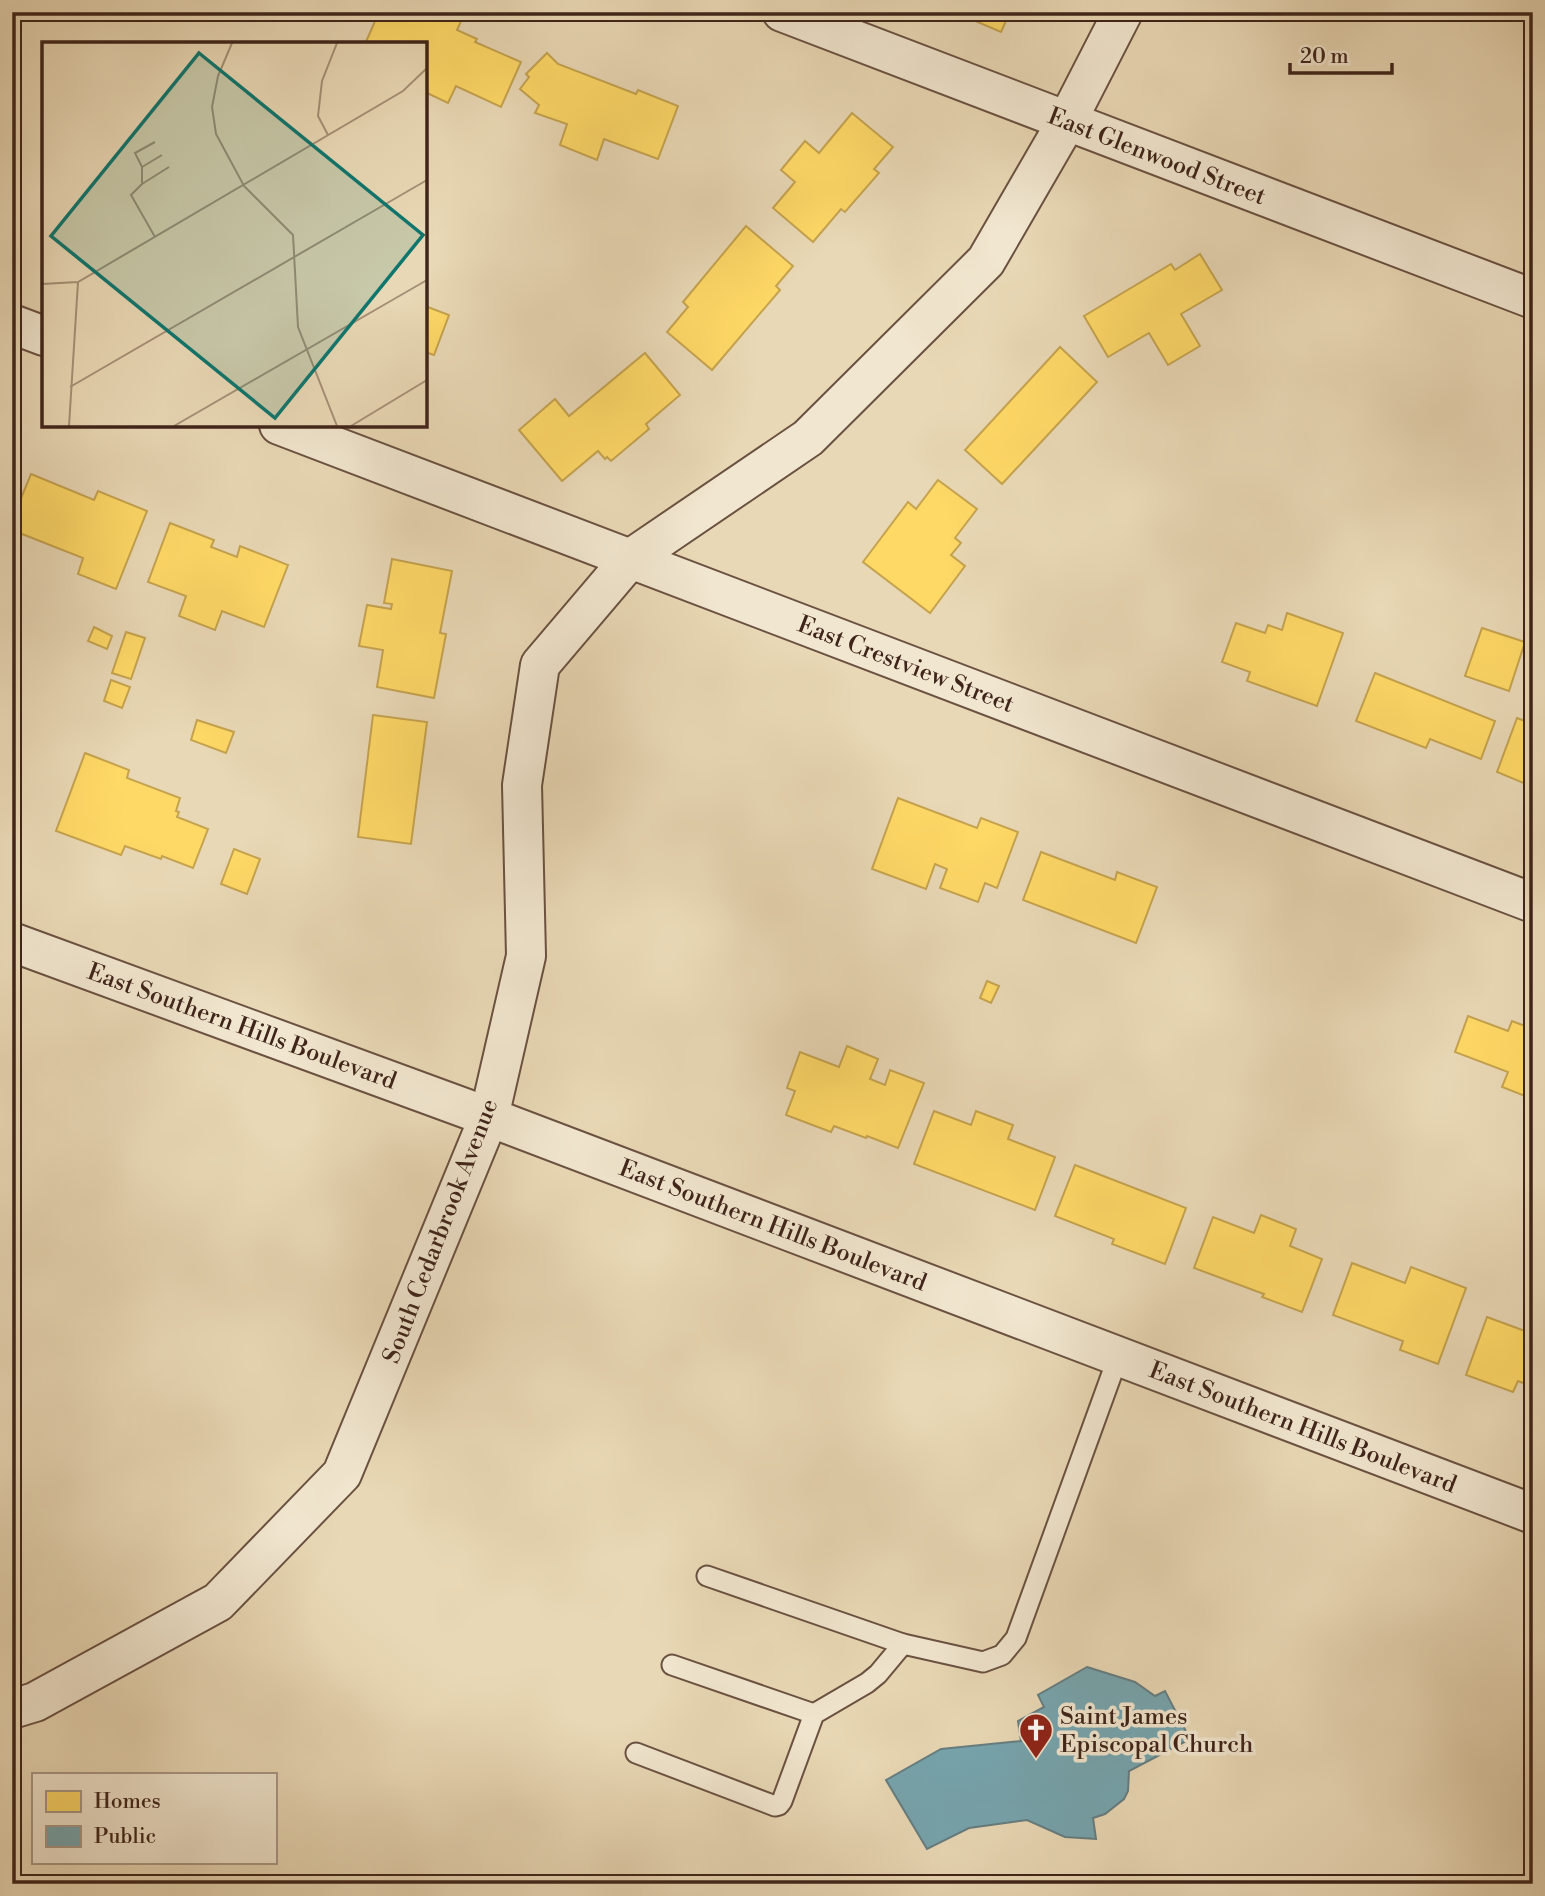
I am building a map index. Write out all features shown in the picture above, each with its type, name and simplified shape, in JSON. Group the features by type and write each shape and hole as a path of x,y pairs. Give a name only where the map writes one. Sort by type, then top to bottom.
{"street":[{"name":"East Glenwood Street","path":"782,12 1533,299"},
{"name":"South Cedarbrook Avenue","path":"12,1709 35,1702 218,1602 342,1474 489,1117 526,956 522,785 540,665 630,559 808,438 986,261 1067,121 1122,12"},
{"path":"12,324 42,334"},
{"name":"East Crestview Street","path":"284,427 1533,903"},
{"name":"East Southern Hills Boulevard","path":"12,942 489,1117 1533,1514"}],"lane":[{"path":"707,1576 903,1644 983,1661 1002,1655 1016,1638 1118,1357"},
{"path":"636,1753 775,1806 779,1805 814,1714 878,1674 903,1644"},
{"path":"672,1665 814,1714"}],"building: Homes":[{"path":"379,12 421,12 434,18 437,12 453,12 463,17 457,30 477,39 475,42 521,62 501,107 456,86 448,103 427,93 427,42 366,42"},
{"path":"962,12 1010,12 1001,32 961,15"},
{"path":"547,53 558,64 636,94 638,90 678,106 658,159 604,139 597,160 560,145 567,124 535,113 539,105 520,89 529,77 526,74"},
{"path":"852,113 893,147 874,169 879,173 845,212 841,209 813,242 773,208 795,182 781,170 805,141 819,153"},
{"path":"746,226 793,266 776,286 780,290 712,370 667,332 688,307 683,302"},
{"path":"1200,254 1222,290 1181,314 1200,346 1168,365 1149,333 1108,357 1084,316 1171,264 1175,270"},
{"path":"427,307 449,315 434,355 427,353"},
{"path":"1060,347 1097,382 1002,484 965,450"},
{"path":"645,353 680,395 646,424 649,429 611,461 598,451 562,481 519,430 555,399 569,416"},
{"path":"31,474 94,500 98,491 147,511 116,589 78,574 83,558 12,530 12,520"},
{"path":"938,480 977,509 955,538 961,543 951,555 965,566 930,613 863,562 908,502 916,509"},
{"path":"170,523 214,540 211,547 237,557 240,546 288,565 264,627 222,611 215,630 179,616 186,596 148,582"},
{"path":"392,559 452,571 440,633 446,634 434,698 377,687 383,650 359,646 367,605 391,609 392,604 384,603"},
{"path":"1287,613 1343,633 1317,706 1247,681 1250,672 1222,662 1236,623 1265,633 1268,625 1282,630"},
{"path":"94,627 112,636 107,649 88,641"},
{"path":"1482,628 1525,642 1509,691 1465,676"},
{"path":"126,632 145,638 131,679 112,673"},
{"path":"1375,673 1495,721 1481,759 1430,739 1426,748 1356,721"},
{"path":"111,680 130,687 122,708 104,701"},
{"path":"373,715 427,722 411,844 358,837"},
{"path":"1517,718 1533,724 1533,779 1529,778 1526,784 1497,772"},
{"path":"197,720 234,732 226,753 191,740"},
{"path":"85,753 129,770 127,778 180,798 177,817 208,829 193,868 125,846 121,855 56,831"},
{"path":"898,798 977,828 981,818 1018,832 997,888 985,883 978,902 940,888 947,869 935,864 926,889 872,869"},
{"path":"234,849 260,859 247,894 221,884"},
{"path":"1041,852 1115,880 1117,872 1157,887 1136,943 1023,900"},
{"path":"987,981 999,986 991,1003 980,998"},
{"path":"1468,1016 1508,1031 1512,1021 1533,1029 1533,1082 1530,1081 1525,1096 1502,1087 1508,1072 1455,1052"},
{"path":"847,1046 878,1059 870,1079 885,1085 890,1070 924,1083 898,1148 834,1126 831,1132 786,1115 795,1091 787,1088 800,1052 839,1067"},
{"path":"934,1111 971,1125 976,1111 1013,1125 1008,1139 1055,1157 1035,1210 914,1164"},
{"path":"1075,1165 1186,1208 1165,1264 1112,1244 1114,1239 1055,1216"},
{"path":"1261,1215 1296,1229 1290,1246 1322,1259 1302,1312 1262,1297 1264,1294 1194,1268 1213,1217 1254,1233"},
{"path":"1352,1263 1405,1283 1411,1267 1466,1288 1438,1364 1400,1350 1403,1341 1333,1315"},
{"path":"1487,1317 1533,1334 1533,1387 1518,1381 1513,1392 1466,1375"}],"building: Public":[{"name":"Saint James Episcopal Church","path":"1087,1667 1135,1682 1155,1696 1165,1691 1190,1739 1129,1771 1128,1791 1124,1799 1105,1814 1093,1818 1096,1839 1065,1837 1027,1820 969,1828 927,1849 886,1780 941,1749 1021,1741 1018,1721 1044,1707 1038,1695"}],"place":[{"name":"Saint James Episcopal Church","path":"1036,1760"}]}
